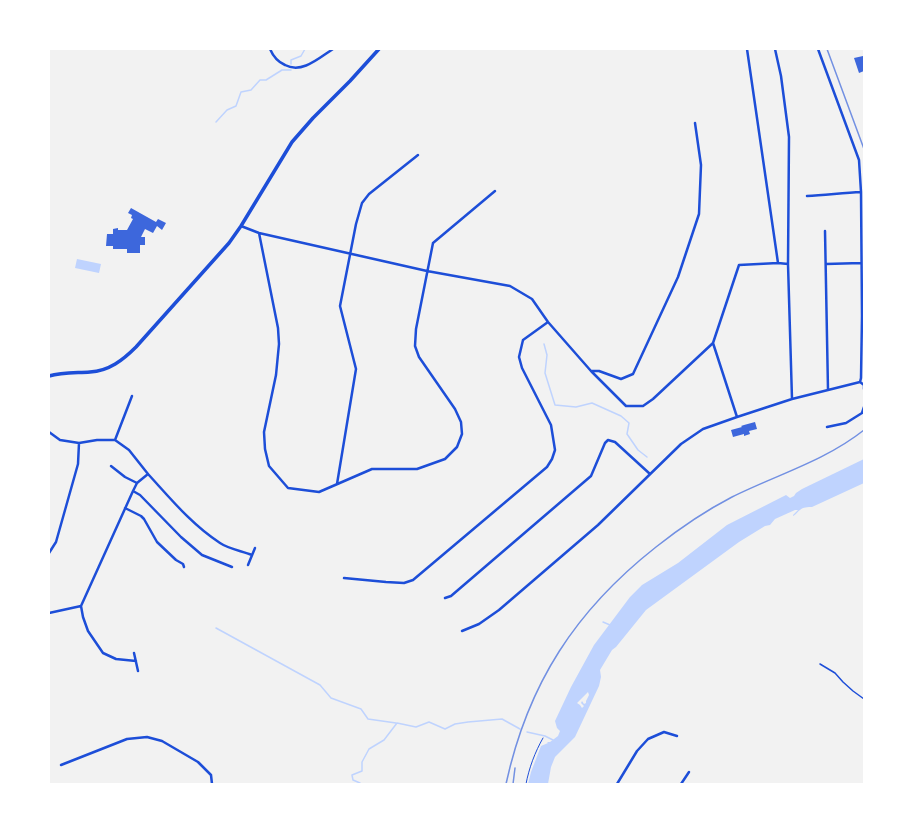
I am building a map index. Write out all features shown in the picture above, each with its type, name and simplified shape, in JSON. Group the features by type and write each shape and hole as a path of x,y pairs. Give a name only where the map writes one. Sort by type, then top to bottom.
{"street":[{"path":"270,49 275,58 281,64 295,68 311,64 332,49"},
{"path":"49,376 64,373 92,372 100,370 118,363 127,356 229,243 292,142 379,49"},
{"path":"747,49 778,263"},
{"path":"775,49 782,76 788,137 788,264 792,399"},
{"path":"818,49 859,160 861,192 863,339 860,382"},
{"path":"591,371 599,371 621,379 632,374 678,277 699,214 700,165 695,123"},
{"path":"337,484 356,369 340,306 356,224 362,203 369,194 418,154"},
{"path":"259,233 280,344 276,375 264,432 264,449 269,466 288,488 319,492 372,469 417,469 445,459 457,447 462,434 461,422 455,409 419,357 415,346 416,329 433,243 495,191"},
{"path":"806,196 824,196 861,192"},
{"path":"241,226 259,233 427,271 510,286 532,299 548,322 591,371 626,406 643,406 653,399 713,343 739,264 788,264"},
{"path":"825,231 828,390"},
{"path":"826,264 861,263"},
{"path":"344,578 404,583 413,580 547,467 555,450 551,425 522,368 519,357 522,340 548,322"},
{"path":"713,343 737,417"},
{"path":"462,631 479,624 499,610 598,525 681,444 703,429 792,399 860,382"},
{"path":"860,382 864,385 864,389"},
{"path":"115,440 132,396"},
{"path":"826,427 846,423 862,413 864,407"},
{"path":"49,432 60,440 79,443 97,440 115,440 129,450 178,508 194,523 221,544 252,555"},
{"path":"445,598 452,596 591,476 606,441 608,440 615,442 650,474"},
{"path":"49,553 56,542 78,464 79,443"},
{"path":"111,466 125,477 137,483"},
{"path":"136,661 116,659 102,653 88,631 81,606 137,483 148,474"},
{"path":"133,491 140,495 181,537 202,555 232,567"},
{"path":"125,508 141,516 157,542 176,560 183,564 184,567"},
{"path":"248,565 255,548"},
{"path":"49,613 81,606"},
{"path":"134,653 138,671"},
{"path":"616,784 637,751 648,738 664,732 677,736"},
{"path":"61,765 127,739 148,737 162,741 198,762 211,775 212,784"},
{"path":"681,784 689,772"}],"lane":[{"path":"820,664 835,673 853,691 864,699"}],"path":[{"path":"526,784 528,772 543,738"}],"water":[{"path":"77,259 101,264 99,273 75,268"},
{"path":"864,459 864,483 812,507 803,508 793,516 798,510 775,519 770,525 765,526 739,542 646,610 612,650 600,670 601,677 599,686 575,737 555,757 551,767 548,784 528,784 541,746 558,736 560,731 557,728 555,721 571,687 594,645 630,597 642,585 678,563 727,525 786,495 790,498 802,489","holes":["588,692 589,695 586,703 584,704 582,701 581,703 584,706 582,708 577,703"]}],"building":[{"path":"863,56 864,71 859,73 854,58"},
{"path":"131,208 156,222 158,219 166,223 162,230 157,226 153,233 145,229 141,237 145,237 145,245 140,245 140,253 127,253 127,249 113,249 113,246 106,246 107,234 113,234 113,229 118,228 118,230 127,230 133,219 131,218 132,215 128,213"},
{"path":"755,422 757,429 749,431 750,434 733,437 731,430"}],"waterway":[{"path":"291,64 291,60 301,56 305,49"},
{"path":"216,122 227,110 236,106 241,92 251,90 260,80 266,80 282,70 291,70"},
{"path":"544,344 547,355 545,373 555,405 576,407 592,403 621,416 629,423 627,434 638,450 647,457"},
{"path":"603,622 610,625"},
{"path":"216,628 320,685 331,698 361,709 368,719 396,723"},
{"path":"359,784 360,783 353,780 352,775 362,771 362,762 369,749 384,740 397,723 416,727 429,722 445,729 455,724 502,719 520,729"},
{"path":"527,732 545,736 553,740"}],"railway":[{"path":"827,49 864,149"},
{"path":"506,784 515,747 527,713 542,681 559,651 579,623 602,596 627,571 683,527 722,502 817,459 849,441 864,430"},
{"path":"513,784 515,768"}]}
